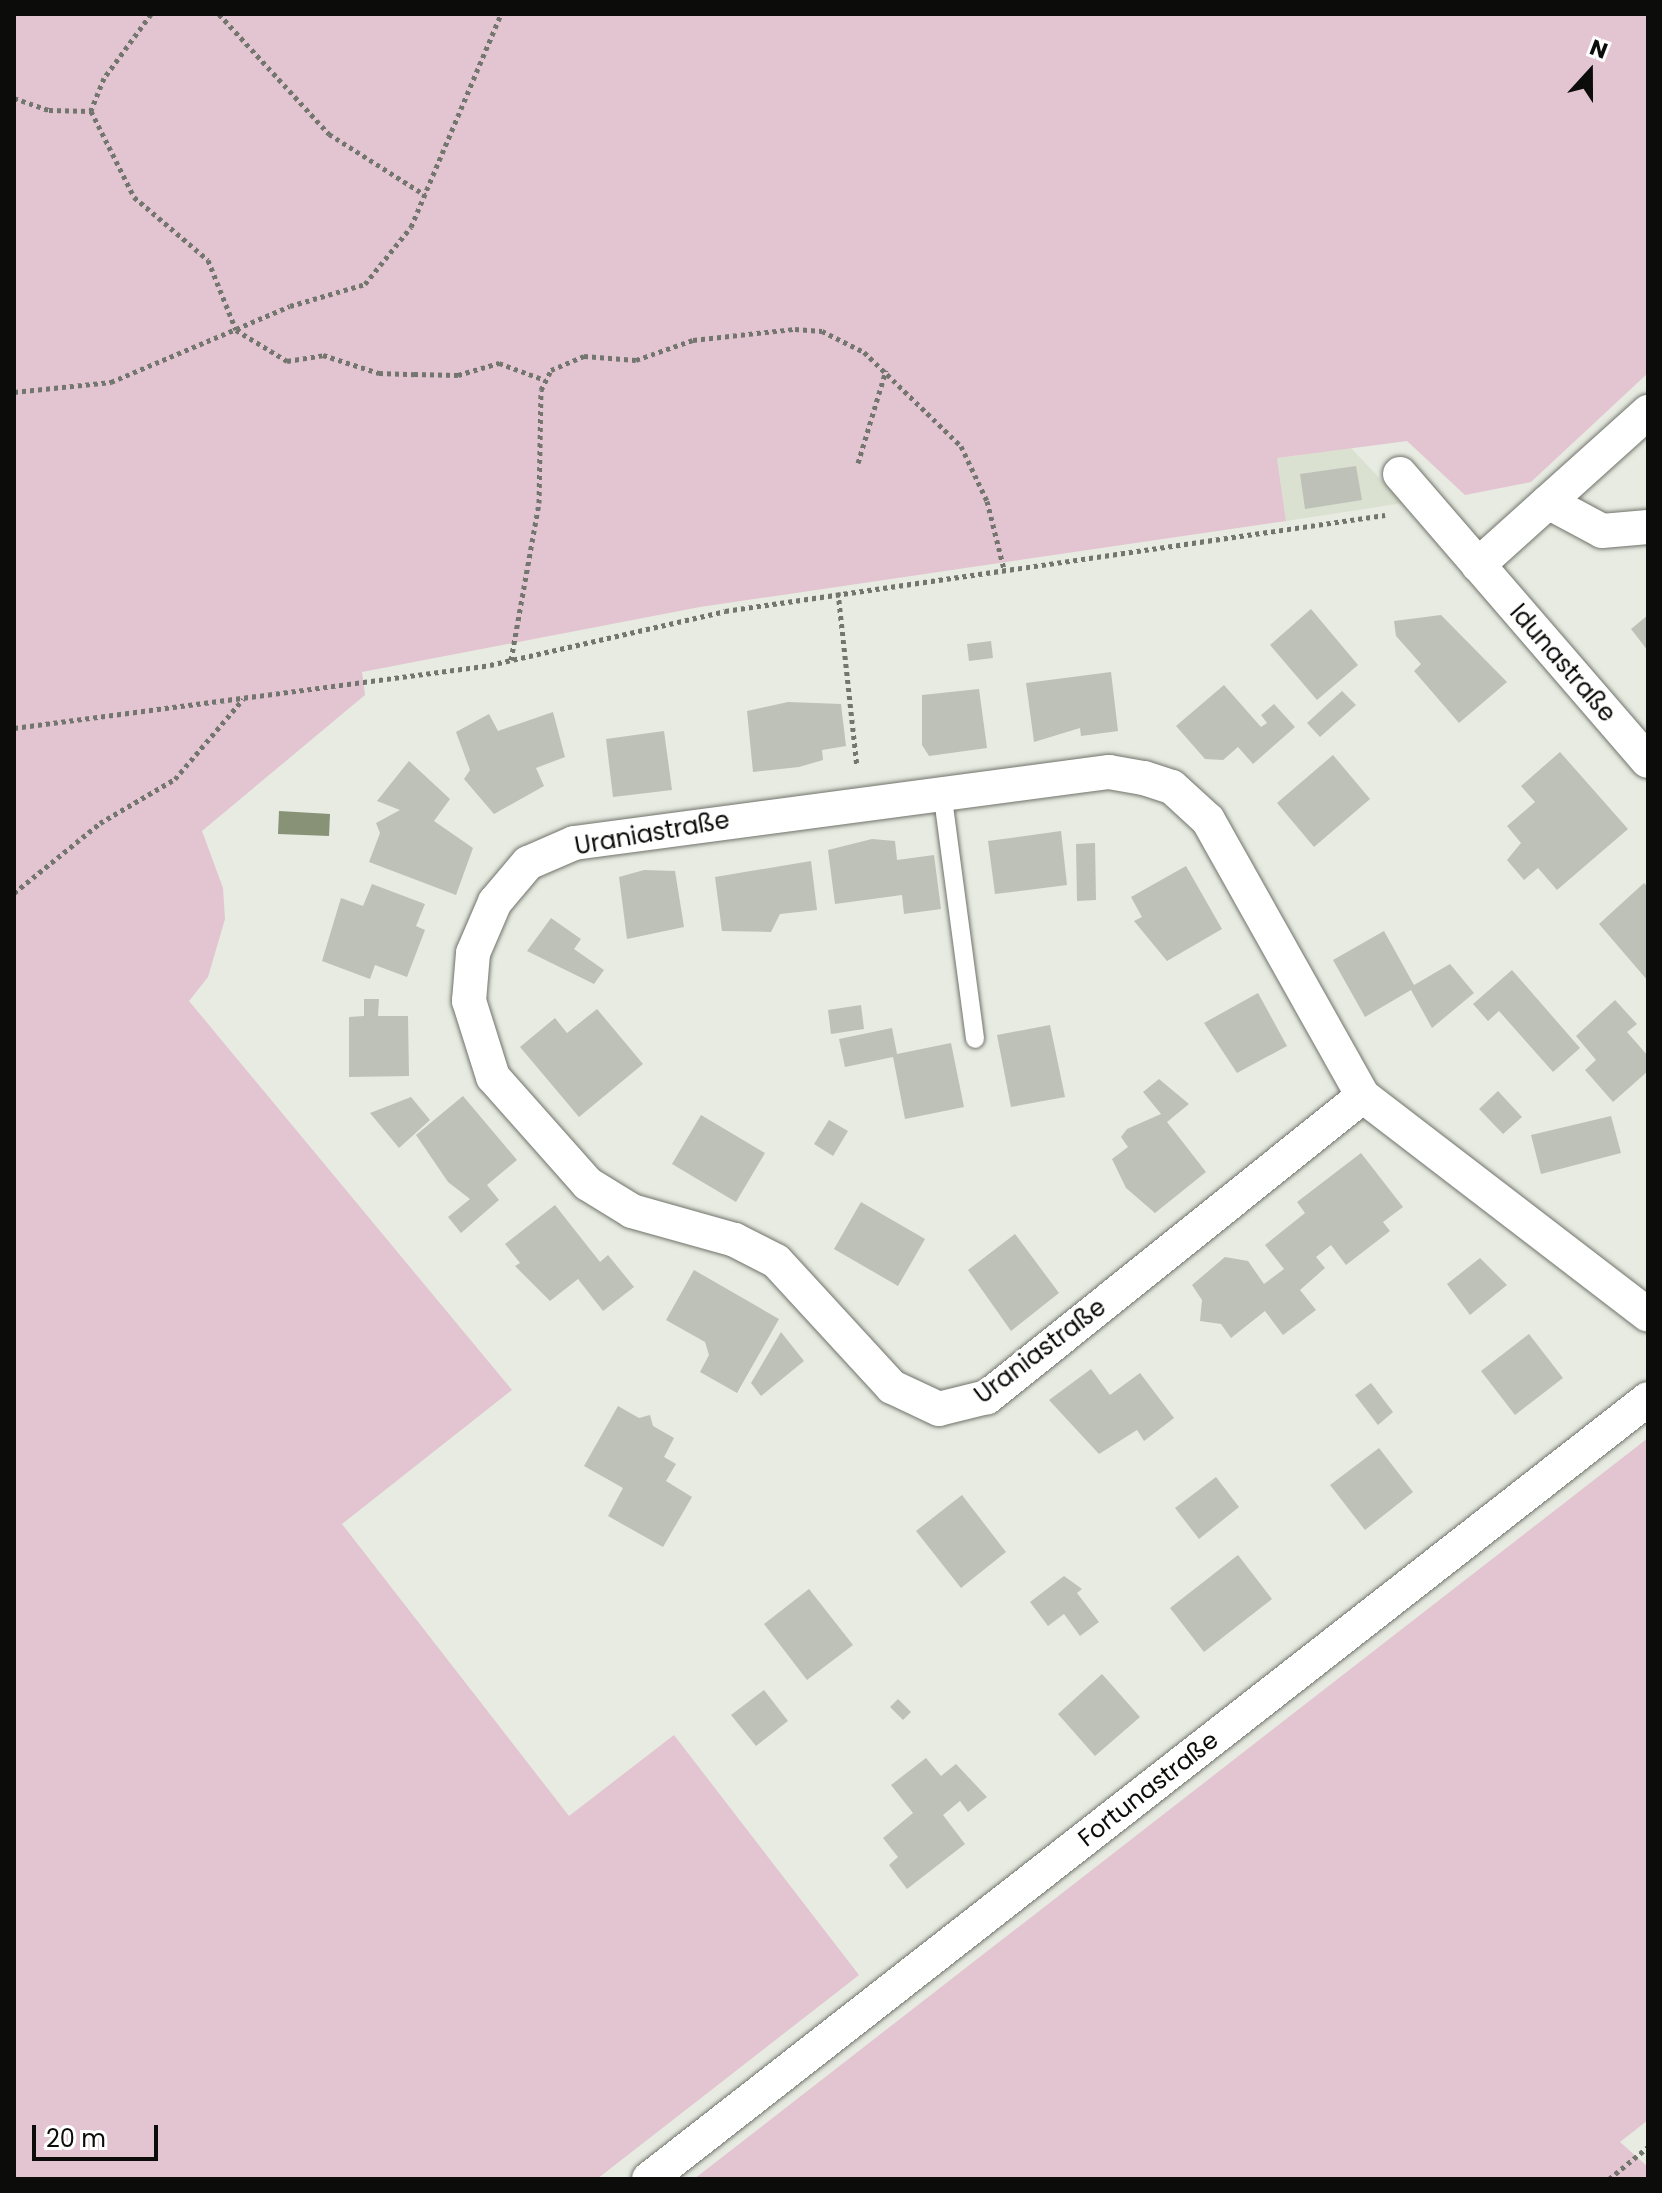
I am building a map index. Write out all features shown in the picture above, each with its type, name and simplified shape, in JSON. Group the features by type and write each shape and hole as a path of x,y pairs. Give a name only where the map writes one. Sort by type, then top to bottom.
{"street":[{"path":"1478,565 1648,412"},
{"name":"Idunastraße","path":"1400,474 1648,761"},
{"path":"1548,502 1602,531 1648,527"},
{"name":"Uraniastraße","path":"1363,1096 987,1397 960,1408 913,1403 776,1261 735,1240 632,1211 588,1184 493,1077 469,1001 473,953 495,902 528,863 591,839 861,801 1109,772 1172,787 1197,805 1363,1096 1648,1315"},
{"name":"Fortunastraße","path":"649,2179 1648,1399"}],"lane":[{"path":"942,791 975,1039"}],"path":[{"path":"151,14 104,78 91,111 134,197 208,260 236,330 287,361 323,355 379,373 458,375 499,363 545,380"},
{"path":"219,14 329,134 425,195"},
{"path":"14,392 111,382 236,330 365,284 388,262 425,195 501,14"},
{"path":"14,98 49,110 91,111"},
{"path":"511,660 534,546 545,380 563,361 584,356 636,360 693,340 795,329 822,331 886,370 961,446 987,501 1004,569"},
{"path":"858,463 886,370"},
{"path":"14,728 511,660 838,592 1430,509"},
{"path":"838,592 861,801"},
{"path":"14,893 100,823 175,779 243,699"},
{"path":"1609,2179 1648,2147"}],"shaded area":[{"path":"14,14 1648,14 1648,373 1531,482 1465,495 1407,441 1277,458 1286,521 700,607 362,672 365,695 202,831 223,888 225,919 208,977 189,1001 512,1390 342,1524 569,1816 674,1735 859,1975 597,2179 14,2179"},
{"path":"1351,448 1403,503 1286,521 1277,458"},
{"path":"279,811 330,814 329,836 278,834"},
{"path":"1648,1438 1648,2120 1620,2142 1648,2167 1648,2179 694,2179"}],"building":[{"path":"1356,466 1362,500 1305,509 1300,474"},
{"path":"1311,609 1358,665 1317,700 1270,645"},
{"path":"1441,615 1507,682 1459,723 1414,671 1421,664 1396,636 1394,621"},
{"path":"1648,615 1648,651 1631,629"},
{"path":"991,641 993,658 969,661 967,644"},
{"path":"1111,672 1118,731 1081,736 1080,728 1034,742 1026,683"},
{"path":"1224,685 1261,727 1267,723 1261,715 1274,704 1295,727 1253,764 1238,747 1223,760 1205,759 1176,726"},
{"path":"979,689 987,748 929,756 922,745 922,695"},
{"path":"1342,691 1356,705 1320,737 1307,723"},
{"path":"788,702 841,704 846,746 822,750 823,760 799,767 753,772 747,711"},
{"path":"553,712 565,757 536,768 544,786 494,814 464,779 470,770 456,732 489,714 498,731"},
{"path":"664,731 672,790 613,797 606,739"},
{"path":"1560,752 1628,829 1557,890 1538,868 1524,880 1507,860 1521,843 1507,826 1535,802 1521,786"},
{"path":"1333,755 1370,799 1314,847 1277,803"},
{"path":"409,761 450,799 434,821 473,848 456,895 369,862 380,833 376,823 400,810 377,801"},
{"path":"1061,831 1067,885 995,894 988,841"},
{"path":"872,839 895,841 897,860 934,855 941,909 904,914 902,895 835,904 828,850"},
{"path":"1095,843 1096,900 1077,901 1076,844"},
{"path":"811,861 817,910 780,914 771,932 722,931 715,877"},
{"path":"1186,866 1222,929 1167,961 1134,921 1142,917 1131,897"},
{"path":"644,870 675,871 684,927 627,939 619,877"},
{"path":"1644,883 1648,887 1648,981 1599,924"},
{"path":"372,884 425,904 416,926 425,930 407,977 375,965 370,979 322,961 341,898 363,906"},
{"path":"551,918 581,939 574,949 604,970 594,984 527,951"},
{"path":"1384,931 1414,985 1450,964 1474,993 1432,1028 1411,990 1365,1017 1333,960"},
{"path":"1512,970 1580,1048 1553,1072 1499,1011 1488,1021 1473,1004"},
{"path":"1258,993 1287,1046 1237,1073 1204,1023"},
{"path":"364,999 379,999 378,1016 408,1016 409,1076 349,1077 349,1017 364,1016"},
{"path":"1615,1000 1637,1024 1627,1032 1648,1056 1648,1071 1613,1102 1585,1070 1596,1060 1576,1036"},
{"path":"861,1005 864,1029 831,1034 828,1010"},
{"path":"597,1009 643,1064 579,1117 520,1047 555,1018 567,1033"},
{"path":"1050,1025 1065,1097 1011,1107 997,1035"},
{"path":"892,1028 897,1054 951,1043 964,1107 905,1119 893,1057 845,1067 839,1039"},
{"path":"1159,1079 1189,1104 1167,1122 1206,1172 1155,1213 1126,1188 1112,1159 1128,1147 1121,1137 1127,1129 1161,1114 1143,1092"},
{"path":"1498,1091 1522,1117 1503,1134 1479,1109"},
{"path":"463,1096 517,1160 487,1185 499,1200 461,1233 448,1217 470,1199 448,1182 416,1135"},
{"path":"411,1097 430,1120 399,1148 370,1113"},
{"path":"701,1115 765,1153 736,1202 672,1164"},
{"path":"1611,1116 1621,1153 1541,1174 1531,1135"},
{"path":"829,1120 848,1131 833,1156 814,1144"},
{"path":"1361,1153 1403,1207 1383,1222 1390,1231 1346,1265 1331,1245 1316,1257 1325,1268 1300,1290 1316,1310 1283,1335 1265,1311 1231,1338 1221,1324 1200,1321 1202,1300 1192,1285 1225,1257 1248,1261 1264,1284 1284,1269 1265,1245 1305,1213 1297,1202"},
{"path":"861,1202 925,1239 898,1286 834,1249"},
{"path":"555,1205 600,1262 608,1255 634,1287 603,1311 578,1279 550,1301 515,1266 520,1263 505,1244"},
{"path":"1015,1234 1059,1293 1011,1331 968,1270"},
{"path":"1480,1258 1507,1285 1470,1315 1447,1284"},
{"path":"694,1270 779,1319 737,1393 700,1372 709,1355 705,1342 666,1320"},
{"path":"781,1332 804,1361 761,1396 751,1383"},
{"path":"1529,1334 1563,1378 1515,1415 1481,1371"},
{"path":"1091,1369 1110,1395 1140,1373 1174,1418 1144,1441 1137,1430 1099,1454 1049,1400"},
{"path":"1371,1383 1393,1412 1378,1425 1355,1395"},
{"path":"618,1406 639,1418 650,1415 653,1426 674,1438 664,1457 676,1464 666,1481 692,1497 663,1547 608,1516 623,1488 584,1466"},
{"path":"1379,1448 1413,1492 1365,1530 1330,1485"},
{"path":"1216,1477 1239,1507 1199,1539 1175,1508"},
{"path":"962,1495 1006,1552 961,1588 916,1531"},
{"path":"1238,1555 1272,1599 1204,1652 1170,1608"},
{"path":"1064,1576 1082,1589 1077,1593 1099,1622 1080,1636 1064,1614 1048,1626 1030,1602"},
{"path":"809,1589 853,1645 807,1680 764,1624"},
{"path":"1102,1674 1140,1717 1095,1756 1058,1714"},
{"path":"764,1690 788,1721 756,1746 731,1715"},
{"path":"898,1699 911,1712 903,1720 890,1707"},
{"path":"926,1758 941,1776 956,1764 987,1797 968,1812 960,1801 943,1815 965,1844 907,1889 889,1865 898,1857 883,1838 913,1813 891,1785"}]}
